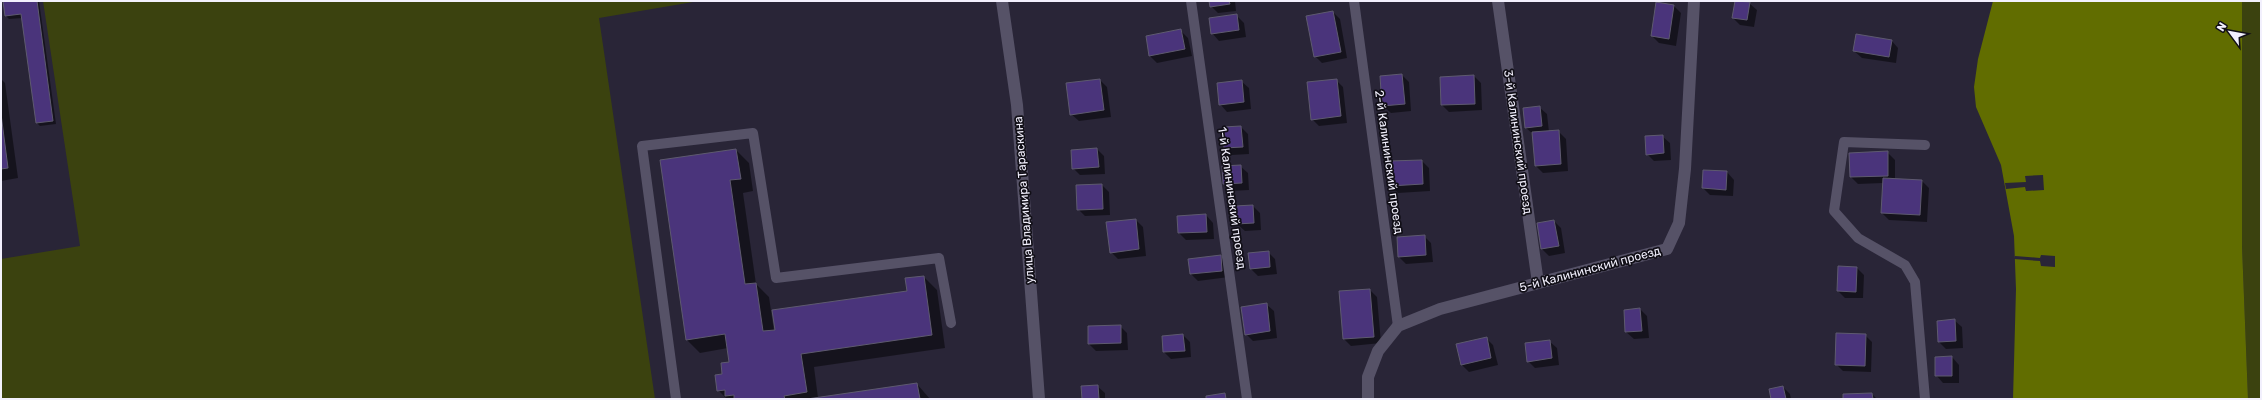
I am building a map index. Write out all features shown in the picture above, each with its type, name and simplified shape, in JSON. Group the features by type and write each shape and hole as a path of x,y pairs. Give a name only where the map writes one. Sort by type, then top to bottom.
{"street":[{"name":"улица Владимира Тараскина","path":"1002,1 1017,105 1039,399"},
{"name":"3-й Калининский проезд","path":"1498,1 1538,283"},
{"name":"5-й Калининский проезд","path":"1368,399 1368,377 1378,351 1398,326 1440,309 1667,249 1679,223 1685,168 1694,1"}],"lane":[{"name":"1-й Калининский проезд","path":"1191,1 1247,399"},
{"name":"2-й Калининский проезд","path":"1354,1 1398,326"},
{"path":"676,399 642,146 753,132 776,278 939,258 951,323"},
{"path":"1925,145 1844,142 1834,211 1858,238 1904,265 1915,282 1925,399"}],"shaded area":[{"path":"43,1 699,1 599,18 655,399 1,399 1,259 80,246"},
{"path":"1993,1 2242,1 2242,246 2248,399 2013,399 2016,289 2014,236 2001,165 1976,107 1974,87 1978,59"},
{"path":"2242,1 2261,1 2261,399 2248,399 2242,246"}],"pier":[{"path":"2043,175 2044,190 2026,191 2025,187 2006,189 2005,183 2026,182 2025,176"},
{"path":"2041,255 2055,256 2055,267 2041,266 2040,261 2014,259 2015,256 2040,258"}],"building":[{"path":"3,1 37,1 53,121 36,123 21,14 5,16"},
{"path":"1209,1 1229,1 1230,4 1210,7"},
{"path":"1735,1 1750,2 1747,20 1732,18"},
{"path":"1656,2 1674,5 1669,39 1651,36"},
{"path":"1333,11 1341,52 1314,57 1306,16"},
{"path":"1237,14 1239,30 1211,34 1209,18"},
{"path":"1181,29 1185,49 1149,56 1146,36"},
{"path":"1856,34 1892,40 1889,57 1853,51"},
{"path":"1402,74 1405,104 1382,106 1380,76"},
{"path":"1474,75 1475,104 1441,105 1440,77"},
{"path":"1100,79 1104,110 1070,115 1066,83"},
{"path":"1337,79 1341,116 1311,120 1307,82"},
{"path":"1242,80 1244,102 1219,105 1217,83"},
{"path":"1540,106 1542,126 1525,128 1523,108"},
{"path":"1,114 8,168 1,169"},
{"path":"1241,126 1243,147 1224,148 1223,127"},
{"path":"1559,130 1561,164 1535,166 1532,132"},
{"path":"1663,135 1664,153 1646,155 1645,136"},
{"path":"1097,148 1099,167 1072,169 1071,150"},
{"path":"736,149 741,179 730,180 745,284 756,283 763,331 775,330 772,310 907,291 905,278 924,276 932,335 801,354 807,392 784,396 785,399 734,399 734,395 725,396 725,390 717,391 715,375 722,374 721,363 729,362 725,334 686,340 660,160"},
{"path":"1888,151 1888,176 1850,177 1849,153"},
{"path":"1422,160 1423,184 1390,186 1389,161"},
{"path":"1241,165 1242,183 1223,184 1222,166"},
{"path":"1703,170 1727,171 1726,190 1702,188"},
{"path":"1883,178 1922,180 1920,215 1881,213"},
{"path":"1102,184 1103,209 1077,210 1076,185"},
{"path":"1253,205 1254,223 1236,224 1235,206"},
{"path":"1206,214 1207,232 1178,233 1177,216"},
{"path":"1136,219 1139,249 1110,253 1106,222"},
{"path":"1554,220 1559,246 1541,249 1537,223"},
{"path":"1425,235 1426,255 1398,257 1397,237"},
{"path":"1269,251 1270,267 1250,269 1248,253"},
{"path":"1221,255 1222,271 1190,274 1188,259"},
{"path":"1838,266 1857,267 1856,292 1837,291"},
{"path":"1370,289 1374,337 1343,339 1339,291"},
{"path":"1267,303 1270,331 1245,335 1241,307"},
{"path":"1640,308 1642,331 1625,332 1624,310"},
{"path":"1955,319 1956,341 1938,342 1937,321"},
{"path":"1121,325 1121,343 1088,344 1088,326"},
{"path":"1836,333 1866,334 1865,366 1835,365"},
{"path":"1183,334 1185,351 1163,352 1162,336"},
{"path":"1487,337 1491,358 1461,365 1456,344"},
{"path":"1550,340 1552,358 1527,362 1525,343"},
{"path":"1952,356 1952,376 1935,376 1935,357"},
{"path":"917,383 920,399 807,399"},
{"path":"1098,385 1099,399 1082,399 1081,386"},
{"path":"1783,386 1786,399 1771,399 1769,389"},
{"path":"1225,393 1226,399 1206,399 1206,396"},
{"path":"1872,393 1873,399 1843,399 1843,394"}]}
